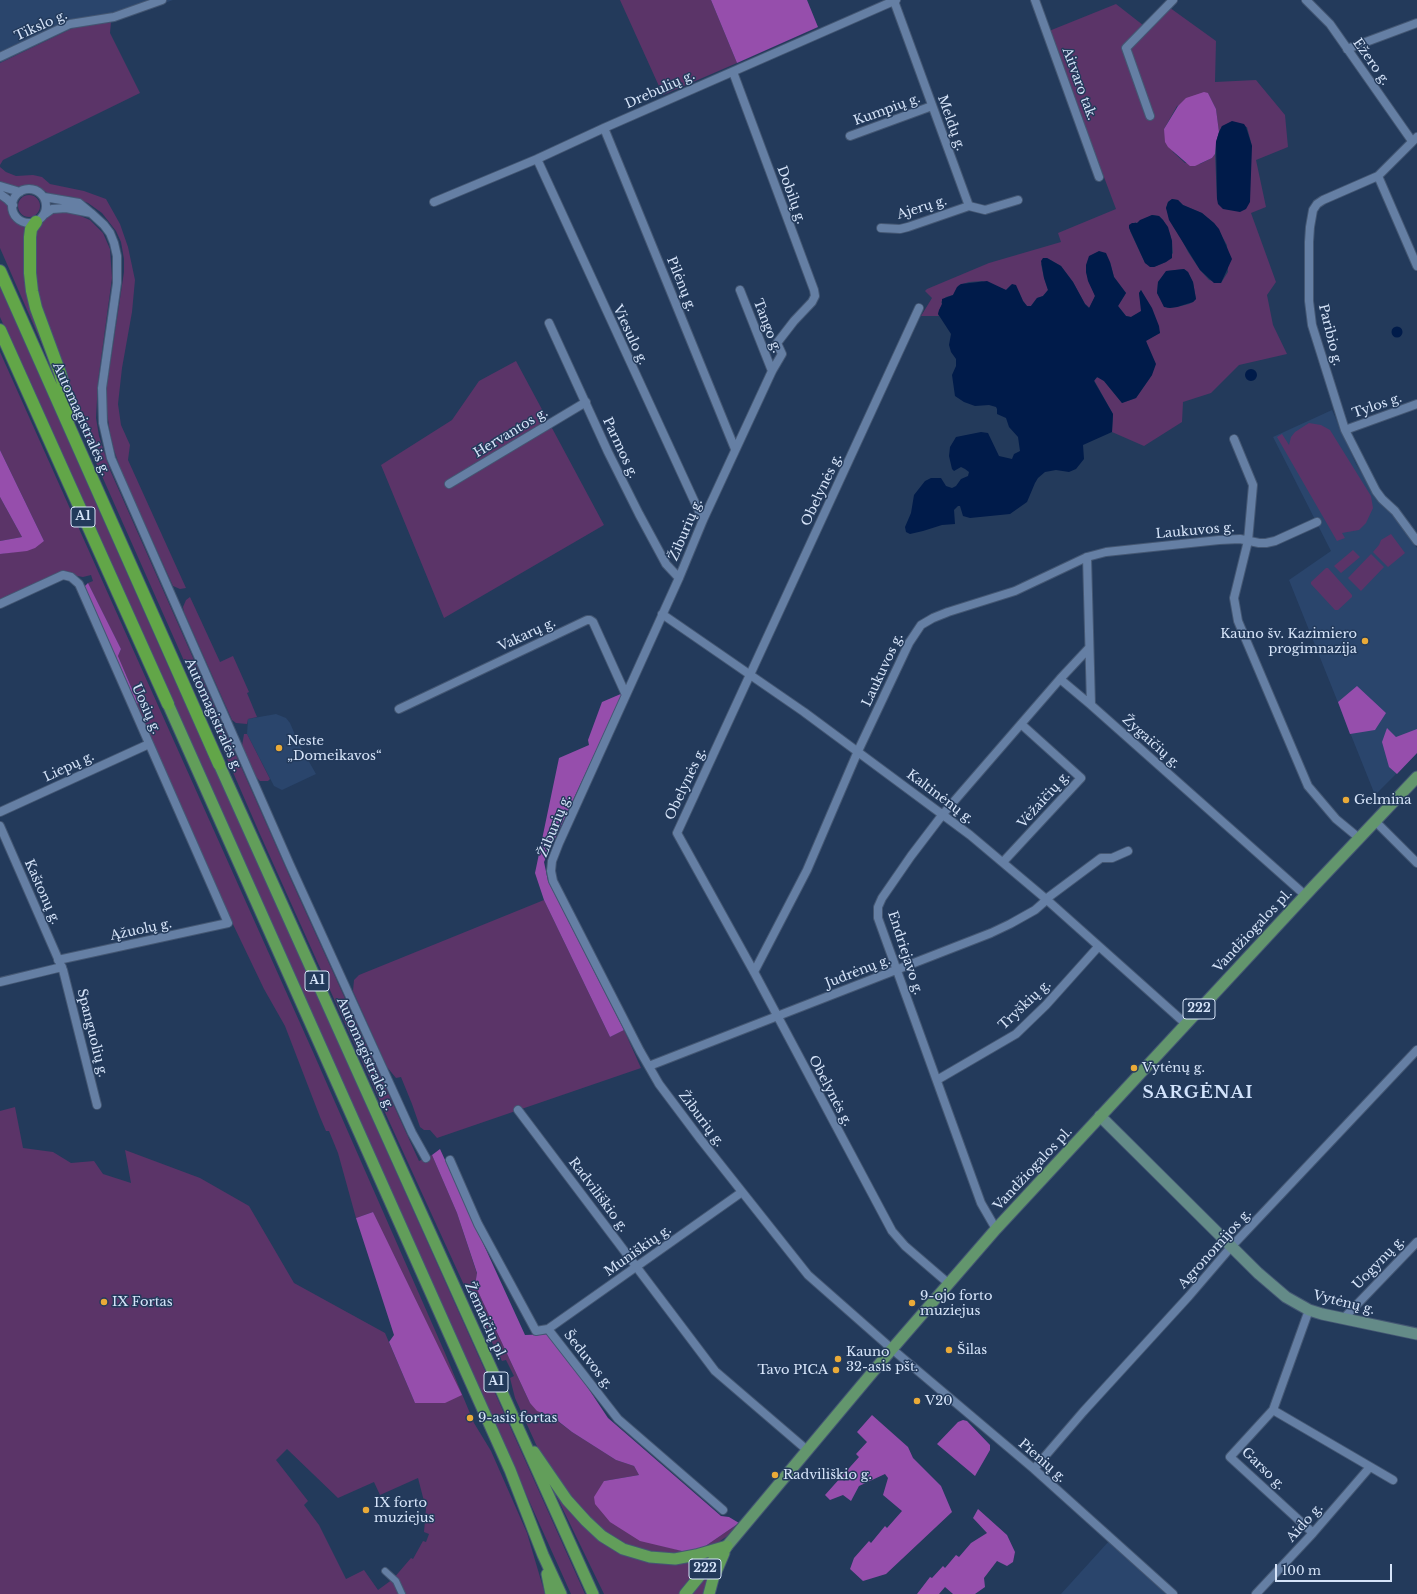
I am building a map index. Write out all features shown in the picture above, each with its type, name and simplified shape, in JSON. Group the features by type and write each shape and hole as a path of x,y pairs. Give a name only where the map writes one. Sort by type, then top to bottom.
{"highway":[{"path":"36,222 31,229 30,237 30,273 36,308 60,373 70,409 80,436 157,612 160,629"},
{"name":"Automagistralės g.","path":"0,271 401,1169"},
{"name":"A1","path":"0,330 381,1179 398,1222 510,1470 543,1556 561,1594"},
{"name":"Žemaičių pl.","path":"401,1169 593,1594"},
{"path":"518,1429 567,1500 596,1531 612,1543 636,1554 675,1559 728,1546"},
{"name":"Vandžiogalos pl.","path":"686,1594 707,1567 728,1546"},
{"name":"222","path":"709,1594 713,1579 728,1546"},
{"path":"543,1556 551,1594"}],"main road":[{"name":"Vandžiogalos pl.","path":"728,1546 892,1348 996,1229 1305,895 1417,777"},
{"name":"Vytėnų g.","path":"1100,1116 1231,1247 1286,1297 1308,1310 1343,1319 1417,1334"}],"street":[{"name":"Tikslo g.","path":"0,57 70,24 114,16 162,0"},
{"name":"Drebulių g.","path":"434,202 536,159 895,0"},
{"name":"Meldų g.","path":"895,0 969,206"},
{"name":"Aitvaro tak.","path":"1035,0 1099,176"},
{"path":"1150,116 1126,48 1173,0"},
{"name":"Ežero g.","path":"1306,0 1330,24 1415,139"},
{"path":"1347,49 1417,23"},
{"name":"Dobilų g.","path":"733,72 814,290 815,296 812,302 794,321"},
{"name":"Kumpių g.","path":"850,136 932,106"},
{"name":"Pilėnų g.","path":"604,128 735,449"},
{"name":"Paribio g.","path":"1415,139 1378,176 1323,200 1313,210 1310,227 1310,313 1312,325 1345,430 1376,491 1395,511 1417,541"},
{"name":"Viesulo g.","path":"536,159 703,520"},
{"path":"1378,176 1417,266"},
{"path":"0,186 20,192 31,190 36,191 44,198 46,205 45,214"},
{"path":"20,192 14,199 14,214 21,221 26,223 36,222 52,209 66,208 91,213"},
{"path":"0,194 7,198 13,205"},
{"path":"44,198 79,203 104,225 110,233 114,243 117,256 116,283 102,388 103,423 111,458 290,865 409,1126 426,1158"},
{"path":"969,206 985,210 1018,200"},
{"name":"Ajerų g.","path":"880,228 900,229 969,206"},
{"name":"Tango g.","path":"740,290 772,371"},
{"name":"Obelynės g.","path":"919,308 677,833 754,972 892,1231 905,1246 948,1283"},
{"name":"Žiburių g.","path":"794,321 777,343 782,354 772,371 703,520 679,578 559,843 552,861 551,871 553,881 649,1066 671,1101 808,1275 892,1348"},
{"name":"Parmos g.","path":"549,322 638,514 666,564 679,578"},
{"name":"Hervantos g.","path":"449,484 586,402"},
{"name":"Tylos g.","path":"1345,430 1417,404"},
{"name":"Laukuvos g.","path":"1234,438 1253,485 1248,541 1234,598 1241,629 1308,786 1336,819 1360,838"},
{"name":"Laukuvos g.","path":"754,972 807,870 858,751 909,643 921,625 948,612 1015,591 1087,558 1106,552 1218,540 1235,539 1259,543 1275,541 1317,522"},
{"path":"1087,558 1091,705"},
{"name":"Uosių g.","path":"0,604 63,575 71,577 79,584 228,923"},
{"name":"Kaltinėnų g.","path":"662,614 858,751 943,814 1046,899 1186,1024"},
{"name":"Vakarų g.","path":"399,709 586,620 594,622 626,695"},
{"name":"Endriejavo g.","path":"996,1229 981,1203 896,970 878,918 878,907 882,898 911,856 943,814 1060,679 1089,648"},
{"name":"Žygaičių g.","path":"1060,679 1305,895"},
{"name":"Vėžaičių g.","path":"1003,862 1081,778 1021,724"},
{"name":"Liepų g.","path":"0,812 149,744"},
{"path":"1375,822 1417,863"},
{"name":"Kaštonų g.","path":"0,826 60,964"},
{"name":"Judrėnų g.","path":"649,1066 1010,924 1035,910 1046,899 1102,858 1112,858 1128,851"},
{"name":"Ąžuolų g.","path":"0,982 60,964 228,923"},
{"name":"Tryškių g.","path":"937,1080 1016,1034 1046,1004 1098,947"},
{"name":"Spanguolių g.","path":"60,964 97,1105"},
{"name":"Agronomijos g.","path":"1034,1468 1082,1412 1189,1296 1231,1247 1417,1050"},
{"name":"Radviliškio g.","path":"518,1110 637,1267 699,1352 715,1371 807,1450"},
{"name":"Šeduvos g.","path":"450,1160 478,1224 536,1331 548,1329 618,1419 723,1510"},
{"name":"Muniškių g.","path":"548,1329 742,1192"},
{"name":"Uogynų g.","path":"1343,1319 1417,1242"},
{"name":"Garso g.","path":"1308,1310 1273,1410 1230,1457 1313,1533"},
{"name":"Pienių g.","path":"892,1348 1034,1468 1173,1594"},
{"path":"1273,1410 1393,1480"},
{"name":"Aido g.","path":"1256,1594 1313,1533 1370,1467"},
{"path":"385,1571 396,1582 402,1594"}],"shaded area":[{"path":"0,0 173,0 111,22 75,27 0,63"},
{"path":"620,0 711,0 737,63 663,95"},
{"path":"711,0 807,0 818,27 737,63"},
{"path":"1116,4 1148,29 1166,5 1216,41 1215,82 1256,80 1285,115 1288,147 1256,160 1266,207 1251,213 1276,282 1267,295 1273,325 1287,354 1239,365 1211,393 1183,402 1182,422 1144,446 1112,432 1113,414 1094,380 1098,377 1104,381 1122,403 1136,398 1152,375 1146,340 1160,333 1141,290 1139,293 1142,311 1131,317 1126,316 1118,306 1126,293 1114,277 1110,262 1086,272 1095,296 1090,308 1085,304 1073,282 1061,266 1047,258 1041,264 1048,290 1043,296 1037,298 1031,306 1027,306 1019,292 1011,285 1006,290 982,281 969,282 959,285 953,295 946,297 941,302 942,304 938,314 939,316 921,316 932,298 925,291 927,289 989,263 1061,242 1058,233 1116,209 1049,31","holes":["1208,93 1216,109 1219,132 1222,126 1247,127 1252,146 1217,199 1215,154 1212,158 1200,164 1185,163 1173,152 1164,129 1177,106","1172,199 1178,200 1183,205 1202,213 1214,223 1227,245 1228,272 1221,283 1209,280 1188,252 1166,208 1168,202","1152,215 1159,216 1163,220 1170,234 1173,253 1166,262 1154,267 1145,263 1130,231 1135,222 1137,223","1184,269 1188,272 1193,282 1196,299 1193,302 1177,307 1167,308 1157,293 1158,282 1167,271"]},
{"path":"111,22 110,33 140,93 3,160 0,165 0,63 75,27"},
{"path":"1204,92 1208,93 1216,109 1219,132 1215,154 1212,158 1195,166 1190,166 1168,147 1165,142 1164,129 1178,106 1186,98"},
{"path":"1232,121 1244,124 1252,146 1250,202 1246,209 1240,212 1223,209 1218,204 1217,199 1216,142 1222,126"},
{"path":"0,167 6,172 16,176 33,175 42,177 50,184 84,191 106,199 120,224 128,247 135,280 132,312 122,368 118,404 121,425 130,445 128,460 186,588 180,589 173,586 122,473 110,433 107,412 107,385 124,272 124,259 121,242 116,231 102,213 88,203 73,197 49,194 39,187 15,187 6,185 0,181"},
{"path":"29,195 37,198 40,206 37,214 29,217 21,214 18,206 21,198"},
{"path":"0,198 6,203 14,220 18,224 27,227 26,257 56,376 0,248"},
{"path":"1172,199 1178,200 1183,205 1202,213 1219,229 1232,259 1221,283 1214,283 1200,270 1169,220 1166,208 1168,202"},
{"path":"53,212 71,212 90,220 103,233 110,249 112,278 98,381 96,418 99,436 110,470 292,882 419,1161 432,1155 457,1213 477,1274 475,1285 530,1403 616,1460 634,1466 639,1475 604,1481 664,1546 686,1552 670,1555 634,1550 607,1536 574,1503 539,1451 515,1398 510,1378 514,1376 506,1360 502,1361 480,1320 383,1108 78,422 37,301 33,237 41,222"},
{"path":"1152,215 1159,216 1168,227 1172,241 1172,258 1154,267 1150,267 1145,263 1129,225 1132,223 1137,223 1140,220"},
{"path":"1099,251 1106,253 1114,277 1126,293 1118,306 1126,316 1131,317 1141,311 1139,293 1141,290 1152,308 1160,333 1146,341 1156,364 1152,375 1136,398 1122,403 1104,381 1097,377 1094,381 1113,414 1112,432 1083,445 1084,459 1076,469 1069,472 1056,470 1045,472 1035,483 1027,502 1010,514 970,518 963,516 960,506 958,506 954,510 955,524 942,525 910,534 906,532 905,527 911,513 914,495 925,481 931,478 941,478 946,486 952,488 956,486 961,479 968,476 969,472 961,467 954,471 952,469 949,456 950,447 956,437 981,432 988,433 999,456 1012,459 1014,454 1020,451 1018,437 1009,427 1006,418 997,414 996,407 989,405 975,406 964,402 955,396 952,375 956,366 956,359 951,352 949,345 951,334 938,314 942,304 942,299 953,295 957,287 961,284 987,281 1006,290 1012,284 1016,285 1023,301 1027,306 1031,306 1037,298 1043,296 1048,290 1041,261 1043,258 1047,258 1061,266 1089,308 1095,296 1088,281 1086,265 1089,256"},
{"path":"1184,269 1188,272 1193,282 1196,299 1193,302 1177,307 1164,307 1157,293 1158,282 1166,271"},
{"path":"0,287 172,675 585,1594 571,1594 446,1316 0,317"},
{"path":"1397,326 1401,328 1403,332 1401,336 1397,338 1393,336 1391,332 1393,328"},
{"path":"0,352 313,1052 445,1353 474,1423 491,1451 527,1533 545,1594 0,1594 0,1111 15,1107 23,1148 53,1152 71,1163 94,1161 103,1174 131,1183 125,1150 200,1178 249,1206 294,1283 385,1333 415,1403 373,1212 356,1218 338,1153 329,1131 326,1131 320,1117 285,1026 264,989 194,843 135,705 138,703 118,656 121,649 88,583 93,581 91,575 83,577 60,573 0,600 0,554 13,552 44,541 0,450","holes":["287,1449 338,1498 374,1482 380,1495 418,1478 426,1509 424,1532 429,1534 426,1542 423,1541 413,1559 411,1558 393,1579 378,1590 364,1570 346,1579 319,1525 304,1505 308,1501 276,1460"]},
{"path":"516,361 604,525 444,618 381,465 452,420 479,381"},
{"path":"1253,369 1256,370 1256,380 1249,381 1246,380 1245,373 1246,370"},
{"name":"Kauno šv. Kazimiero progimnazija","path":"1332,410 1356,464 1378,499 1396,519 1417,548 1417,753 1375,795 1289,580 1331,551 1273,437"},
{"path":"1309,423 1321,425 1330,430 1371,496 1373,508 1366,523 1359,530 1342,533 1345,538 1337,541 1277,437 1282,434 1289,445 1291,437 1295,432"},
{"path":"0,450 44,541 35,548 27,551 0,554 0,541 22,537 0,497"},
{"path":"0,497 22,537 0,541"},
{"path":"1391,534 1405,553 1388,567 1373,552 1381,540"},
{"path":"1353,550 1360,557 1341,573 1334,566"},
{"path":"1371,554 1384,567 1361,591 1348,578"},
{"path":"1326,568 1328,568 1352,595 1352,597 1338,610 1335,610 1311,584 1311,582"},
{"path":"88,583 121,649 118,656 138,703 135,705 84,587"},
{"path":"190,597 220,662 233,656 249,692 247,693 257,717 248,719 247,724 236,723 232,720 184,612 183,607 186,600"},
{"path":"1357,686 1386,713 1375,730 1350,734 1338,702"},
{"path":"623,693 544,862 548,881 624,1030 610,1037 544,900 535,873 559,758 589,745 588,740 602,702"},
{"path":"276,714 286,718 290,723 299,744 316,774 282,790 274,786 247,734 248,719"},
{"path":"1387,728 1396,737 1417,729 1417,753 1397,774 1389,767 1382,742"},
{"path":"244,734 247,734 270,779 268,781 260,781 256,777 242,746"},
{"path":"544,900 610,1037 624,1030 641,1068 437,1138 430,1130 424,1130 420,1127 401,1077 396,1078 387,1067 353,991 354,980 359,975"},
{"path":"440,1149 525,1335 552,1334 608,1418 721,1516 729,1517 739,1523 704,1547 686,1552 640,1541 610,1522 595,1504 594,1497 604,1481 639,1475 634,1466 616,1460 572,1432 549,1414 537,1411 530,1403 475,1285 477,1273 457,1213 432,1155"},
{"path":"373,1212 462,1395 445,1403 415,1403 389,1342 394,1335 356,1218"},
{"path":"872,1415 908,1447 913,1458 941,1486 952,1512 886,1574 863,1581 850,1569 854,1558 869,1541 871,1543 885,1526 887,1528 902,1511 883,1495 888,1478 885,1474 859,1486 851,1501 843,1495 830,1500 825,1495 859,1457 856,1454 867,1442 857,1432"},
{"path":"963,1420 967,1421 990,1445 990,1450 975,1476 937,1444 958,1422"},
{"path":"560,1495 629,1556 709,1556 682,1594 604,1594 557,1497"},
{"path":"978,1509 1007,1535 1015,1552 1013,1562 1007,1566 997,1561 984,1578 985,1587 975,1594 953,1594 945,1587 939,1594 917,1594 930,1577 932,1578 943,1566 945,1568 956,1555 959,1557 971,1543 987,1533 973,1518"},
{"path":"739,1523 727,1536 712,1547 687,1552 704,1547"},
{"path":"1109,1541 1167,1594 1061,1594"},
{"path":"712,1566 705,1594 690,1594"}],"place":[{"name":"Kauno šv. Kazimiero progimnazija","path":"1365,641"},
{"name":"Neste „Domeikavos“","path":"279,748"},
{"name":"Gelmina","path":"1346,800"},
{"name":"Vytėnų g.","path":"1134,1068"},
{"name":"IX Fortas","path":"104,1302"},
{"name":"9-ojo forto muziejus","path":"912,1303"},
{"name":"Šilas","path":"949,1350"},
{"name":"Kauno 32-asis pšt.","path":"838,1359"},
{"name":"Tavo PICA","path":"836,1370"},
{"name":"V20","path":"917,1401"},
{"name":"9-asis fortas","path":"470,1418"},
{"name":"Radviliškio g.","path":"775,1475"},
{"name":"IX forto muziejus","path":"366,1510"}],"district":[{"name":"SARGĖNAI","path":"1198,1093"}]}
